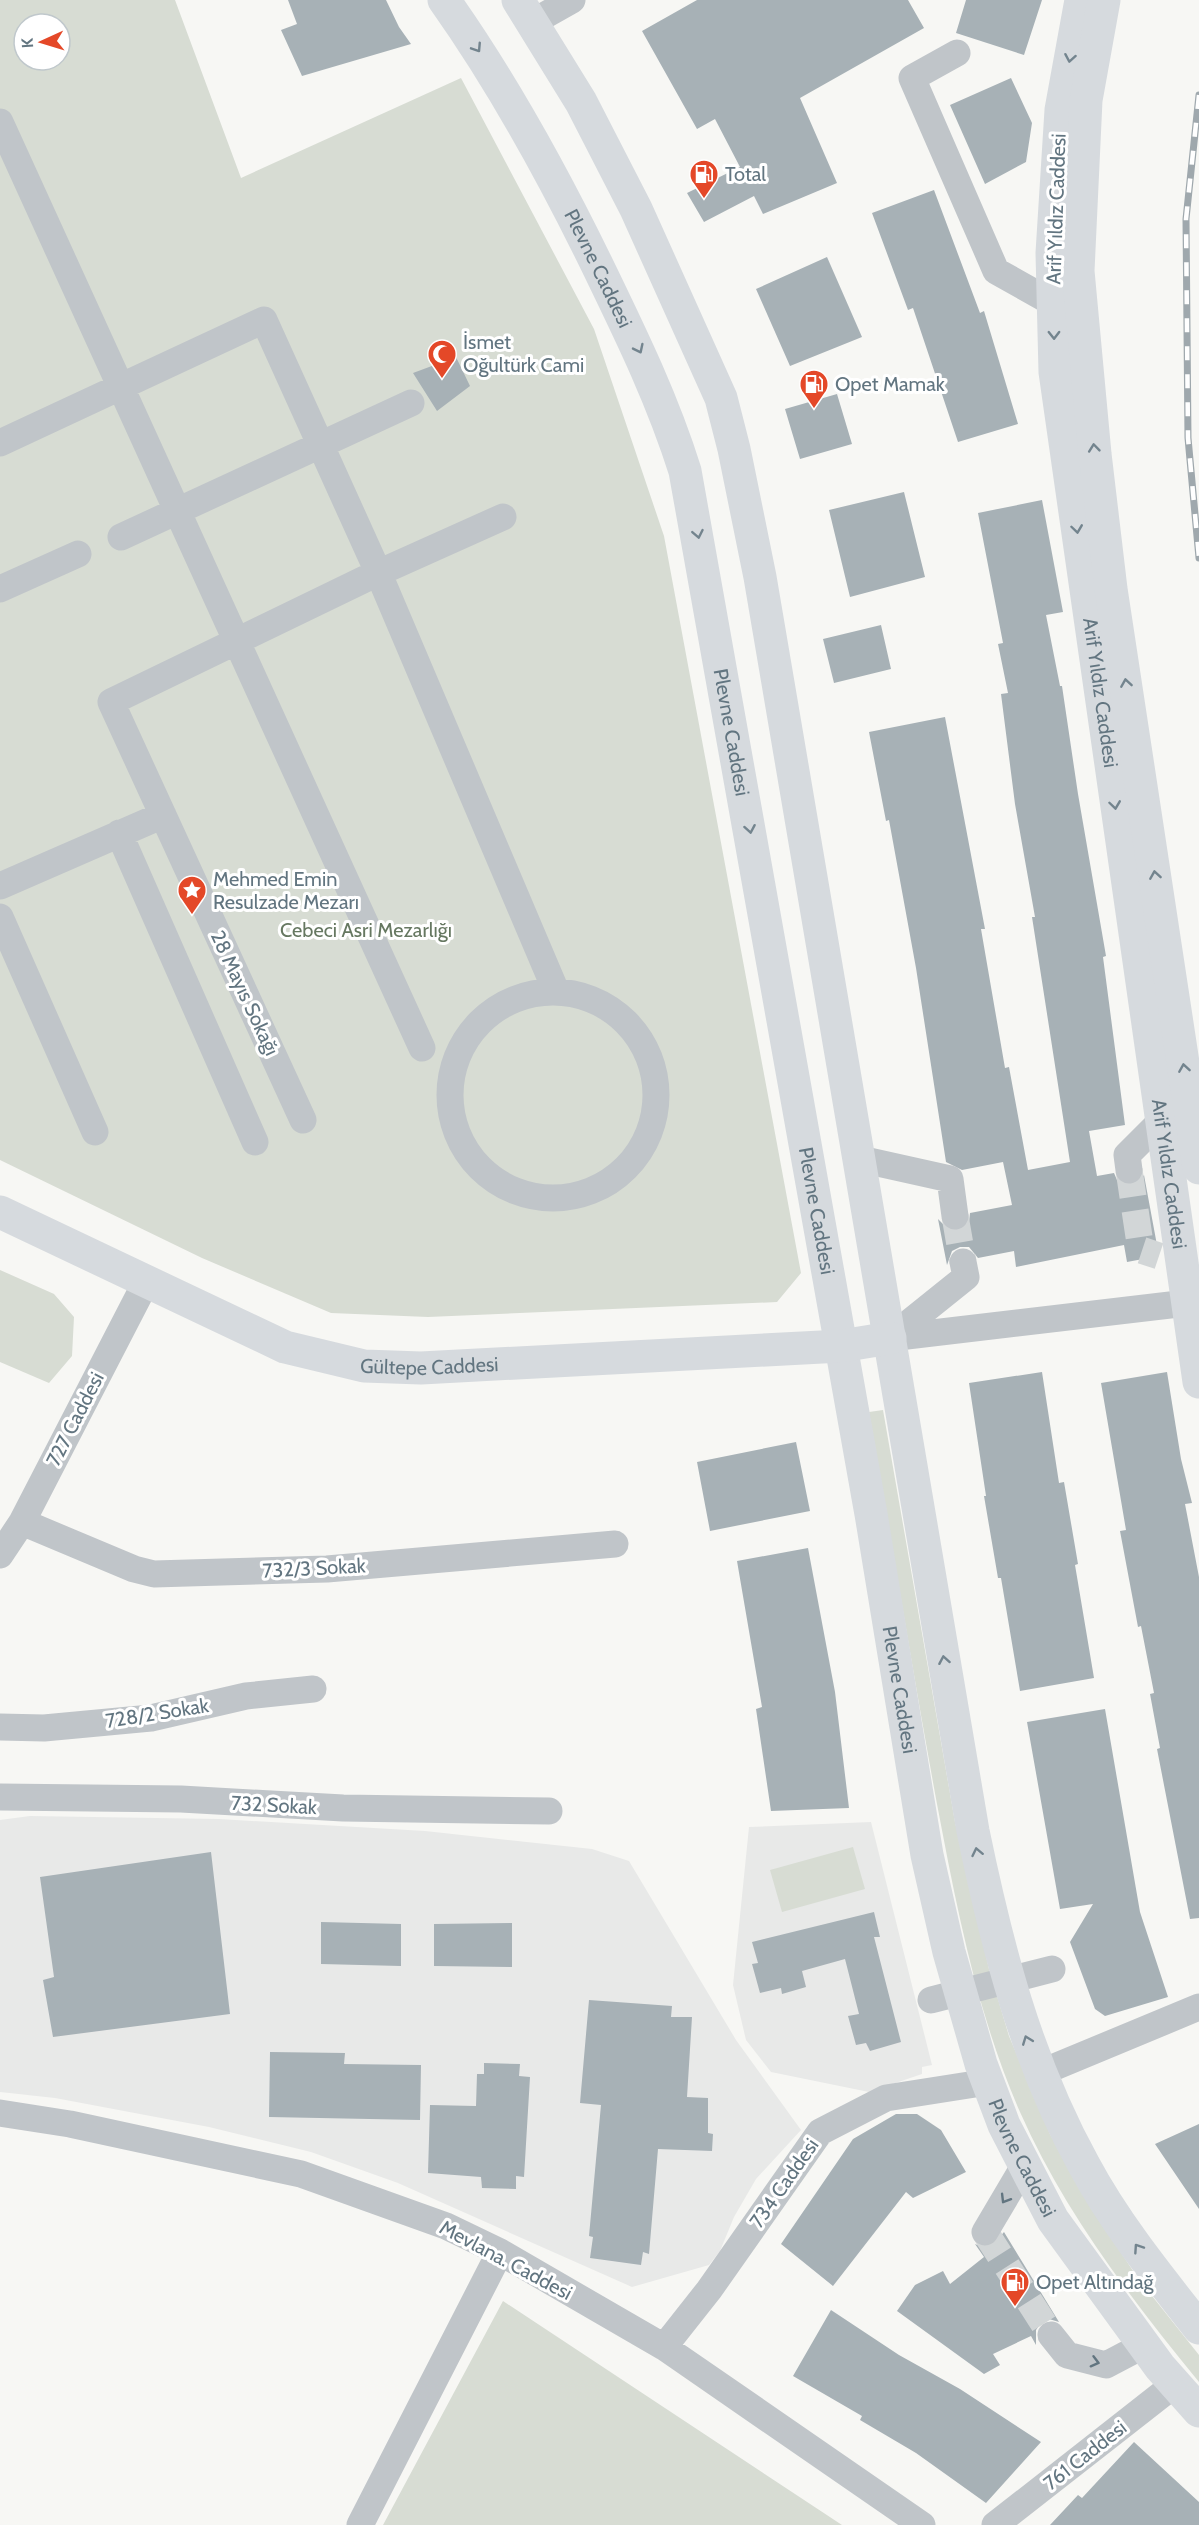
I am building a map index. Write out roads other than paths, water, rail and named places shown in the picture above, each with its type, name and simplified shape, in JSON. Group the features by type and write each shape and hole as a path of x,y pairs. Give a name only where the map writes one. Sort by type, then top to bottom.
{"main road":[{"name":"Plevne Caddesi","path":"444,0 477,47 531,135 576,220 662,402 685,471 841,1346 927,1855 949,1953 988,2082 1004,2125 1053,2220 1144,2345 1199,2411"},
{"name":"Arif Yıldız Caddesi","path":"1081,0 1061,110 1052,254 1067,305 1199,1167"},
{"name":"Arif Yıldız Caddesi","path":"1104,0 1086,100 1078,271 1067,305 1055,372 1160,1122 1170,1259 1187,1303 1199,1382"},
{"path":"525,11 581,102 636,209 721,398 734,449 760,577 982,1876 994,1932 1016,2012 1040,2073 1084,2167 1150,2265 1199,2328"},
{"name":"Gültepe Caddesi","path":"0,1212 285,1347 364,1366 421,1368 841,1346 890,1338"}],"street":[{"path":"525,11 572,0"},
{"path":"957,53 912,78 996,271 1067,305"},
{"path":"0,122 423,1048"},
{"path":"0,443 120,385 264,320 378,572 556,991"},
{"path":"121,537 177,509 411,403"},
{"path":"238,642 378,572 503,517"},
{"path":"0,589 78,554"},
{"name":"28 Mayıs Sokağı","path":"238,642 111,702 303,1120"},
{"path":"0,886 163,815"},
{"path":"119,833 255,1142"},
{"path":"0,917 95,1132"},
{"path":"556,991 578,993 609,1007 633,1029 650,1058 657,1091 652,1124 638,1154 615,1178 584,1195 549,1199 514,1192 484,1173 461,1146 450,1112 450,1076 462,1043 485,1015 513,998 556,991"},
{"path":"1129,1170 1127,1155 1160,1122"},
{"path":"860,1160 950,1179 955,1216"},
{"path":"890,1338 966,1277 963,1262"},
{"name":"727 Caddesi","path":"0,1555 22,1522 147,1280"},
{"path":"890,1338 1187,1303"},
{"name":"732/3 Sokak","path":"22,1522 134,1569 154,1574 327,1569 615,1544"},
{"name":"728/2 Sokak","path":"0,1726 44,1728 151,1718 246,1696 313,1689"},
{"name":"732 Sokak","path":"0,1797 181,1799 343,1808 549,1811"},
{"path":"931,2000 1052,1969"},
{"path":"1040,2073 1199,2007"},
{"name":"734 Caddesi","path":"664,2347 709,2290 820,2132 886,2098 988,2082"},
{"name":"Mevlana. Caddesi","path":"0,2113 70,2124 301,2174 446,2226 500,2252 664,2347 922,2525"},
{"path":"985,2232 1024,2166"},
{"path":"360,2525 500,2252"},
{"path":"1051,2335 1067,2355 1106,2365 1144,2345"},
{"name":"761 Caddesi","path":"994,2525 1175,2384"}],"tunnel":[{"path":"1129,1170 1141,1250 1159,1256"},
{"path":"955,1216 963,1262"},
{"path":"985,2232 1051,2335"}],"railway":[{"path":"1199,95 1186,219 1188,438 1199,558"}],"place":[{"name":"Total","path":"704,200"},
{"name":"İsmet Oğultürk Cami","path":"442,380"},
{"name":"Opet Mamak","path":"814,410"},
{"name":"Mehmed Emin Resulzade Mezarı","path":"192,916"},
{"name":"Opet Altındağ","path":"1015,2308"}],"park label":[{"name":"Cebeci Asri Mezarlığı","path":"366,930"}]}
